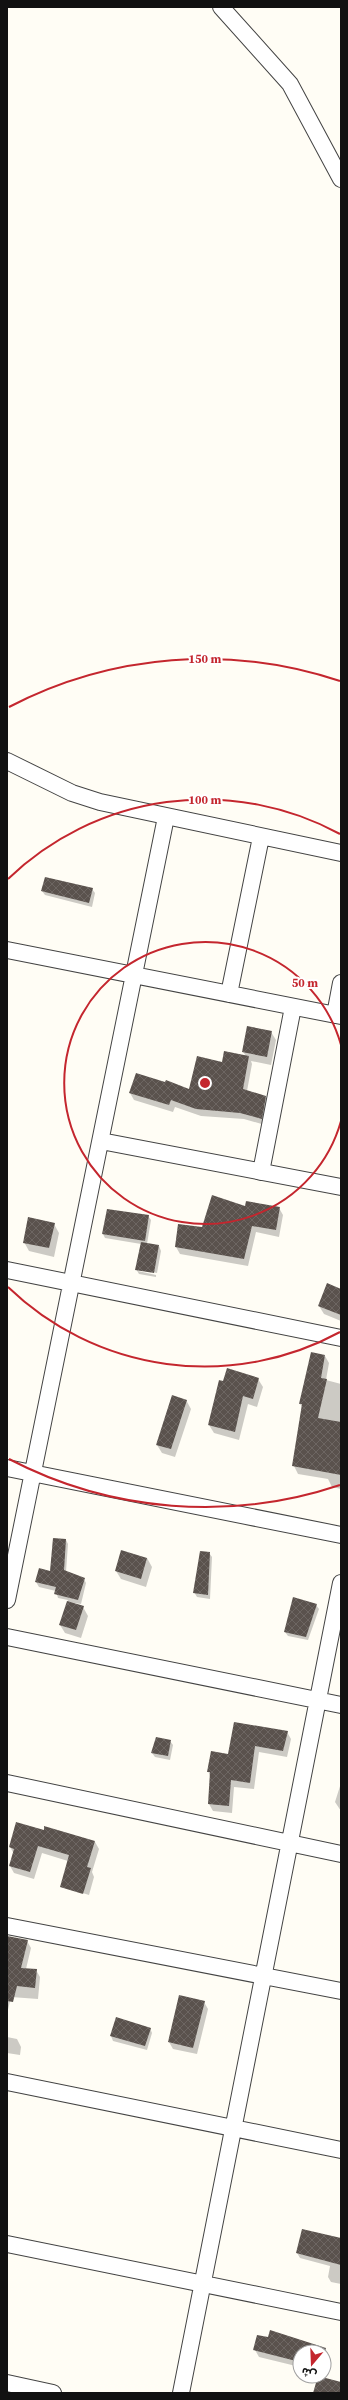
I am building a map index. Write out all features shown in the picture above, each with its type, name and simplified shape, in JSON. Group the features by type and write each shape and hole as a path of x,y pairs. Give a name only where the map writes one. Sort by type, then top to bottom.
{"street":[{"path":"221,7 290,84 341,179"},
{"path":"7,761 72,793 100,802 341,853"},
{"path":"7,1600 166,816"},
{"path":"229,994 261,837"},
{"path":"7,950 338,1016 341,983"},
{"path":"260,1172 293,1007"},
{"path":"101,1141 341,1187"},
{"path":"7,1270 341,1338"},
{"path":"7,1468 341,1535"},
{"path":"182,2393 232,2127 319,1701 341,1583"},
{"path":"7,1638 341,1705"},
{"path":"7,1783 341,1854"},
{"path":"7,1926 341,1991"},
{"path":"7,2082 341,2150"},
{"path":"7,2244 341,2312"},
{"path":"7,2383 53,2393"}],"building":[{"path":"45,877 93,888 89,903 41,891"},
{"path":"247,1026 272,1031 267,1057 242,1052"},
{"path":"224,1051 249,1056 243,1089 266,1096 262,1119 240,1113 196,1109 171,1100 169,1105 129,1093 136,1073 165,1082 166,1080 189,1089 197,1056 222,1062"},
{"path":"212,1195 245,1206 246,1201 280,1207 276,1230 252,1226 244,1259 175,1247 178,1224 202,1227"},
{"path":"107,1209 149,1215 145,1241 102,1234"},
{"path":"28,1217 55,1223 49,1248 23,1243"},
{"path":"141,1242 159,1245 154,1273 135,1270"},
{"path":"327,1283 341,1289 341,1315 318,1306"},
{"path":"311,1352 325,1355 321,1378 327,1379 318,1418 341,1422 341,1475 292,1466 302,1404 299,1404"},
{"path":"227,1368 259,1378 253,1399 243,1396 235,1432 208,1425 219,1380 223,1381"},
{"path":"172,1395 187,1400 171,1449 156,1445"},
{"path":"53,1538 66,1539 64,1570 85,1578 78,1600 54,1594 56,1587 35,1582 39,1568 50,1571"},
{"path":"121,1550 147,1558 141,1579 115,1571"},
{"path":"200,1551 210,1552 208,1595 193,1593"},
{"path":"293,1597 317,1604 306,1637 284,1632"},
{"path":"67,1601 84,1606 76,1630 59,1625"},
{"path":"234,1722 288,1731 283,1751 255,1746 250,1783 231,1780 229,1806 208,1804 210,1772 207,1772 211,1751 228,1754"},
{"path":"156,1737 171,1740 168,1756 151,1753"},
{"path":"16,1822 44,1830 44,1826 95,1841 87,1867 91,1868 83,1894 60,1887 69,1855 38,1846 30,1872 9,1866 14,1849 9,1847"},
{"path":"7,1936 28,1940 21,1968 37,1969 35,1988 17,1986 13,2002 7,2001"},
{"path":"179,1995 205,2001 193,2048 168,2042"},
{"path":"116,2017 151,2028 145,2046 110,2036"},
{"path":"302,2229 341,2238 341,2265 296,2253"},
{"path":"270,2330 314,2344 292,2344 292,2360 253,2350 257,2335 268,2337"},
{"path":"332,2380 341,2382 341,2393 313,2393 316,2384 332,2384"}]}
